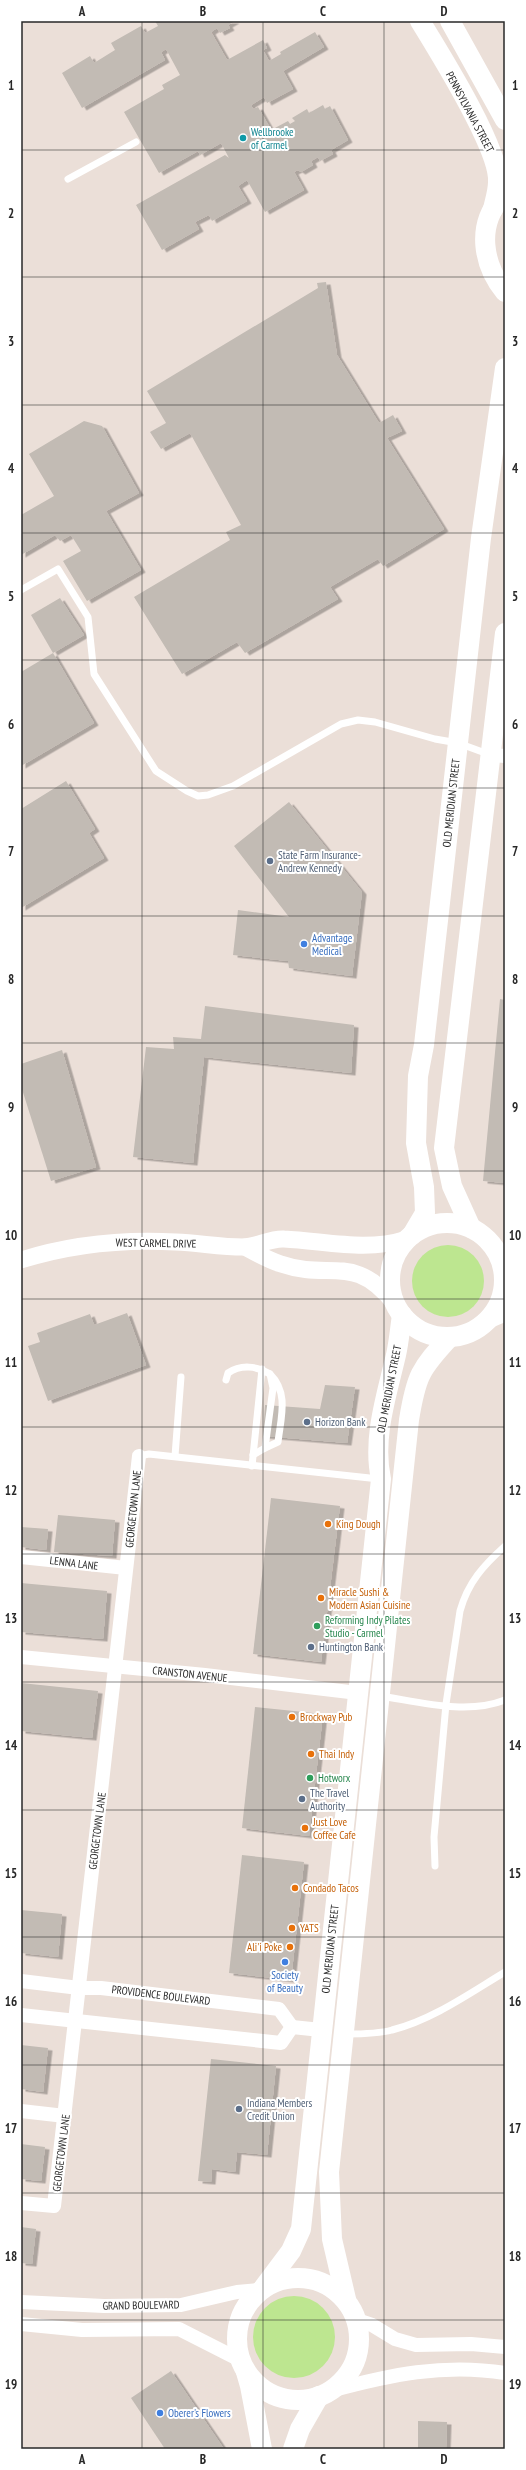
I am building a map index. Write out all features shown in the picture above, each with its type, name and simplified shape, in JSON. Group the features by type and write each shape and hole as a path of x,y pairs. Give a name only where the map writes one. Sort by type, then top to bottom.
{"main road":[{"name":"PENNSYLVANIA STREET","path":"420,21 468,106 492,154 498,182 493,209"},
{"path":"450,21 505,120"},
{"path":"505,193 493,209 486,229 485,250 490,270 505,292"},
{"name":"OLD MERIDIAN STREET","path":"410,1237 425,1214 424,1187 416,1143 416,1103 481,538 505,368"},
{"path":"471,1228 452,1186 444,1148 498,756 505,633"},
{"path":"447,1223 471,1228 481,1234 500,1255 503,1272 502,1294 492,1314 484,1322 468,1332 450,1336 423,1332 399,1309 391,1287 391,1269 400,1248 410,1237 435,1224 447,1223"},
{"name":"OLD MERIDIAN STREET","path":"262,2289 291,2251 301,2229 321,2030 381,1479 378,1464 382,1419 396,1354 399,1309"},
{"name":"OLD MERIDIAN STREET","path":"346,2299 332,2239 329,2172 379,1695 413,1391 428,1360 450,1336"},
{"path":"262,2449 250,2386 236,2341 239,2322 247,2304 262,2289 285,2278 307,2278 329,2285 346,2299 357,2320 360,2336 358,2352 349,2372 325,2394 300,2429 293,2449"},
{"path":"242,2364 251,2379 271,2394 294,2400 325,2394"}],"street":[{"name":"WEST CARMEL DRIVE","path":"21,1260 61,1249 126,1240 244,1247 282,1239 332,1245 379,1246 410,1237"},
{"name":"WEST CARMEL DRIVE","path":"244,1247 282,1265 354,1272 366,1277 386,1292 399,1309"},
{"path":"484,1322 505,1313"},
{"name":"GEORGETOWN LANE","path":"21,2203 54,2206 139,1456"},
{"name":"LENNA LANE","path":"21,1557 126,1568"},
{"name":"CRANSTON AVENUE","path":"21,1657 358,1693"},
{"name":"PROVIDENCE BOULEVARD","path":"21,1981 78,1988 101,1988 279,2009 292,2027"},
{"path":"21,2015 281,2042 292,2027 321,2030"},
{"path":"21,2111 65,2116"},
{"name":"GRAND BOULEVARD","path":"21,2302 104,2306 181,2305 237,2292 262,2289"},
{"path":"357,2320 372,2325 395,2339 416,2345 471,2344 505,2347"},
{"path":"21,2324 82,2330 179,2329 242,2364"},
{"path":"325,2394 426,2370 460,2369 505,2373"}],"lane":[{"path":"68,179 136,142"},
{"path":"21,590 58,569 88,617 94,674 156,771 187,791 198,796 208,795 233,786 341,724 358,720 458,743 498,756"},
{"path":"226,1380 228,1373 240,1367 262,1369 278,1382 283,1399 278,1442 253,1455"},
{"path":"252,1466 262,1369"},
{"path":"266,1448 273,1388 270,1374"},
{"path":"175,1456 181,1377"},
{"path":"139,1456 149,1454 175,1456 252,1466 381,1479"},
{"path":"436,1866 434,1837 446,1704 456,1633 465,1596 482,1567 505,1546"},
{"path":"379,1695 446,1704 482,1706 505,1700"},
{"path":"344,2034 391,2031 410,2025 505,1972"}],"green space":[{"path":"448,1245 468,1251 478,1261 484,1281 478,1301 468,1311 448,1317 428,1311 418,1301 412,1281 418,1261 428,1251"},
{"path":"294,2296 310,2299 323,2308 332,2321 335,2337 332,2353 323,2366 310,2375 294,2378 278,2375 265,2366 256,2353 253,2337 256,2321 265,2308 278,2299"}],"building":[{"name":"Wellbrooke of Carmel","path":"155,21 235,21 228,25 230,28 220,33 217,28 211,32 227,60 263,40 267,48 263,50 269,61 281,54 280,52 315,32 324,47 283,71 293,89 267,103 264,97 251,105 253,109 258,107 274,135 276,134 273,129 288,121 290,124 295,121 292,118 307,109 309,113 323,105 325,109 330,106 348,140 331,150 333,154 320,161 318,157 311,161 313,165 301,172 298,170 294,172 304,190 265,212 247,180 238,186 247,201 212,221 209,215 195,222 199,229 162,250 136,205 225,155 229,158 221,143 200,155 198,151 159,173 124,112 164,89 162,85 180,75 166,49 161,52 165,60 82,108 62,73 90,56 94,63 115,50 111,43 141,26 145,33 158,26"},
{"path":"326,282 337,355 379,423 393,415 402,431 387,438 444,529 383,566 378,559 330,587 338,599 245,653 237,642 182,674 134,597 230,540 226,532 241,525 190,433 161,449 150,432 166,423 147,391 318,288 317,283"},
{"path":"84,421 102,426 139,493 106,511 141,570 87,601 63,561 81,551 71,535 60,541 55,535 21,555 21,515 54,496 29,454"},
{"path":"60,598 84,635 53,653 31,615"},
{"path":"53,653 94,723 21,766 21,672"},
{"path":"66,781 95,829 89,833 104,858 21,908 21,809"},
{"path":"289,802 362,892 352,976 289,968 288,961 233,955 238,910 289,917 234,846"},
{"path":"500,999 505,1000 505,1183 483,1181"},
{"path":"205,1006 354,1025 351,1073 204,1057 193,1163 133,1157 146,1047 174,1049 173,1037 201,1039"},
{"path":"62,1050 96,1167 51,1181 21,1086 21,1064"},
{"path":"127,1313 146,1365 48,1401 28,1346 40,1342 37,1333 90,1314 94,1325"},
{"name":"Horizon Bank","path":"325,1385 355,1387 347,1443 263,1436 265,1405 320,1409"},
{"path":"271,1498 340,1506 321,1662 253,1654"},
{"path":"58,1515 115,1520 112,1556 54,1552"},
{"path":"21,1527 48,1529 46,1550 21,1547"},
{"path":"21,1583 107,1591 103,1639 21,1632"},
{"path":"21,1683 98,1691 92,1738 21,1731"},
{"path":"255,1707 323,1714 309,1836 242,1828"},
{"path":"242,1855 304,1862 291,1980 229,1973"},
{"path":"21,1910 62,1914 58,1957 21,1953"},
{"path":"21,2045 48,2048 43,2092 21,2089"},
{"name":"Indiana Members Credit Union","path":"211,2059 276,2066 267,2155 237,2152 235,2172 212,2169 211,2182 198,2181"},
{"path":"21,2144 45,2147 41,2181 21,2179"},
{"path":"21,2227 36,2229 32,2264 21,2263"},
{"path":"171,2371 224,2449 165,2449 131,2398"},
{"path":"418,2421 447,2422 446,2449 418,2449"}],"place":[{"name":"Wellbrooke of Carmel","path":"243,138"},
{"name":"State Farm Insurance- Andrew Kennedy","path":"270,861"},
{"name":"Advantage Medical","path":"304,944"},
{"name":"Horizon Bank","path":"307,1422"},
{"name":"King Dough","path":"328,1524"},
{"name":"Miracle Sushi & Modern Asian Cuisine","path":"321,1598"},
{"name":"Reforming Indy Pilates Studio - Carmel","path":"317,1626"},
{"name":"Huntington Bank","path":"311,1647"},
{"name":"Brockway Pub","path":"292,1717"},
{"name":"Thai Indy","path":"311,1754"},
{"name":"Hotworx","path":"310,1778"},
{"name":"The Travel Authority","path":"302,1799"},
{"name":"Just Love Coffee Cafe","path":"305,1828"},
{"name":"Condado Tacos","path":"295,1888"},
{"name":"YATS","path":"292,1928"},
{"name":"Ali'i Poke","path":"290,1947"},
{"name":"Society of Beauty","path":"285,1962"},
{"name":"Indiana Members Credit Union","path":"239,2109"},
{"name":"Oberer's Flowers","path":"160,2413"}]}
